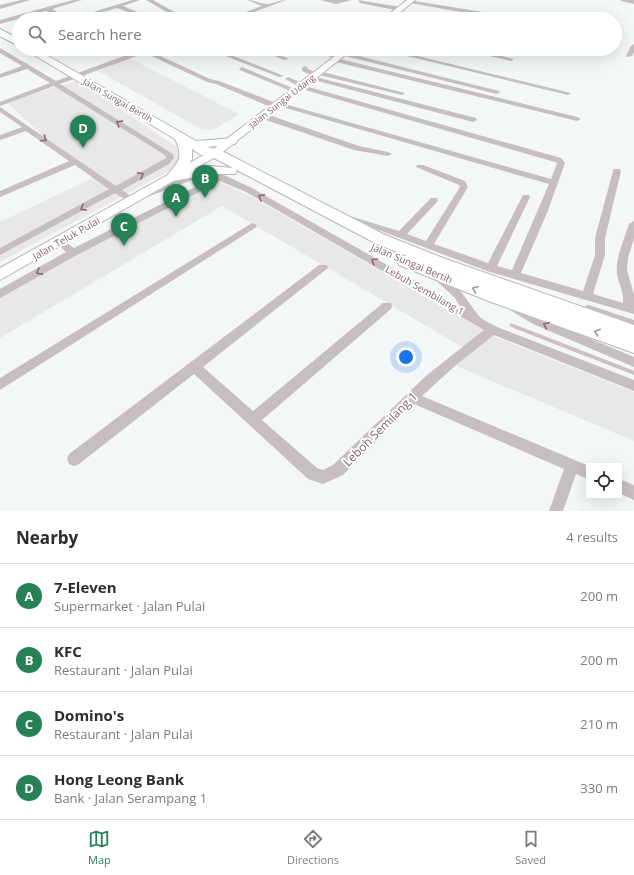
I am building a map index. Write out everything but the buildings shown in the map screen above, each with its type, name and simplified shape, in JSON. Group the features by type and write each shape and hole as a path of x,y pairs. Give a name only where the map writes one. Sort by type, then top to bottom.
{"main road":[{"path":"0,32 12,39"},
{"name":"Jalan Sungai Bertih","path":"41,56 209,154 230,171 372,247 434,273 504,286 634,345"},
{"path":"187,141 217,144 230,142 227,152 230,171 211,170 173,177 187,156 187,141"},
{"name":"Jalan Sungai Bertih","path":"230,171 330,214 380,239 504,286 634,332"}],"street":[{"path":"5,0 12,4"},
{"path":"0,7 27,0"},
{"path":"53,0 63,4"},
{"path":"36,12 79,0"},
{"path":"98,12 137,0"},
{"path":"149,0 171,12"},
{"path":"250,0 267,6"},
{"path":"252,12 279,0"},
{"path":"323,0 332,2 349,0"},
{"path":"360,0 406,4"},
{"path":"379,0 466,12"},
{"path":"623,0 634,2"},
{"path":"114,1 136,12"},
{"path":"396,12 406,4"},
{"path":"47,9 53,12"},
{"path":"0,22 12,19"},
{"path":"630,56 634,46"},
{"path":"0,50 54,82"},
{"path":"0,99 76,76 130,56"},
{"path":"158,56 210,81 217,82 277,105 552,182"},
{"path":"229,56 280,76"},
{"path":"278,56 286,59"},
{"name":"Jalan Sungai Udang","path":"209,154 230,142 340,56"},
{"path":"345,56 497,92"},
{"path":"345,56 577,119"},
{"path":"412,56 568,93"},
{"path":"497,56 511,59"},
{"path":"0,76 27,67"},
{"path":"305,68 304,70 316,75 473,120"},
{"path":"242,69 299,88 558,160 561,163 552,182 542,214 504,286"},
{"path":"316,75 402,93"},
{"path":"288,79 299,88"},
{"path":"0,104 54,82"},
{"name":"Jalan Sungai Bertih","path":"54,82 169,154 170,158 166,162"},
{"path":"0,109 131,200"},
{"path":"263,116 357,148 388,154"},
{"path":"0,138 27,128"},
{"name":"Jalan Teluk Pulai","path":"0,275 173,177 209,154"},
{"path":"0,194 76,161"},
{"name":"Jalan Teluk Pulai","path":"0,252 166,162"},
{"path":"420,167 462,183 464,187 428,246"},
{"path":"0,294 73,253 230,171"},
{"name":"Lebuh Sembilang 1","path":"131,200 197,176 230,171 248,190 493,330 634,386"},
{"path":"587,297 600,255 600,238 617,171"},
{"path":"491,268 526,197"},
{"path":"401,235 434,200"},
{"path":"330,214 359,221 401,235 491,268 504,286 537,321 634,362"},
{"path":"504,286 587,297 631,309 629,290 622,275 622,267 634,224"},
{"path":"0,385 252,226"},
{"path":"59,242 73,253"},
{"path":"74,459 323,268"},
{"path":"434,273 458,294 477,320"},
{"path":"504,286 548,296 634,324"},
{"path":"253,419 387,306"},
{"name":"Leboh Semilang 1","path":"194,367 313,474 323,478 338,470 412,397 463,351 493,330"},
{"path":"412,397 586,472"},
{"path":"556,511 572,466"},
{"path":"622,487 634,493"}],"shaded area":[{"path":"129,58 239,114 217,128 209,130 201,129 98,71"},
{"path":"78,80 184,152 173,169 0,262 0,222 99,175 43,136 7,102"},
{"path":"218,181 250,196 496,337 634,392 634,441 454,365 469,351 222,206 0,338 0,297 78,253"}],"waterway":[{"path":"511,325 519,328"},
{"path":"516,327 634,373"}],"place":[{"name":"Hong Leong Bank","path":"83,148"},
{"name":"KFC","path":"205,198"},
{"name":"7-Eleven","path":"176,217"},
{"name":"Domino's","path":"124,246"}]}
